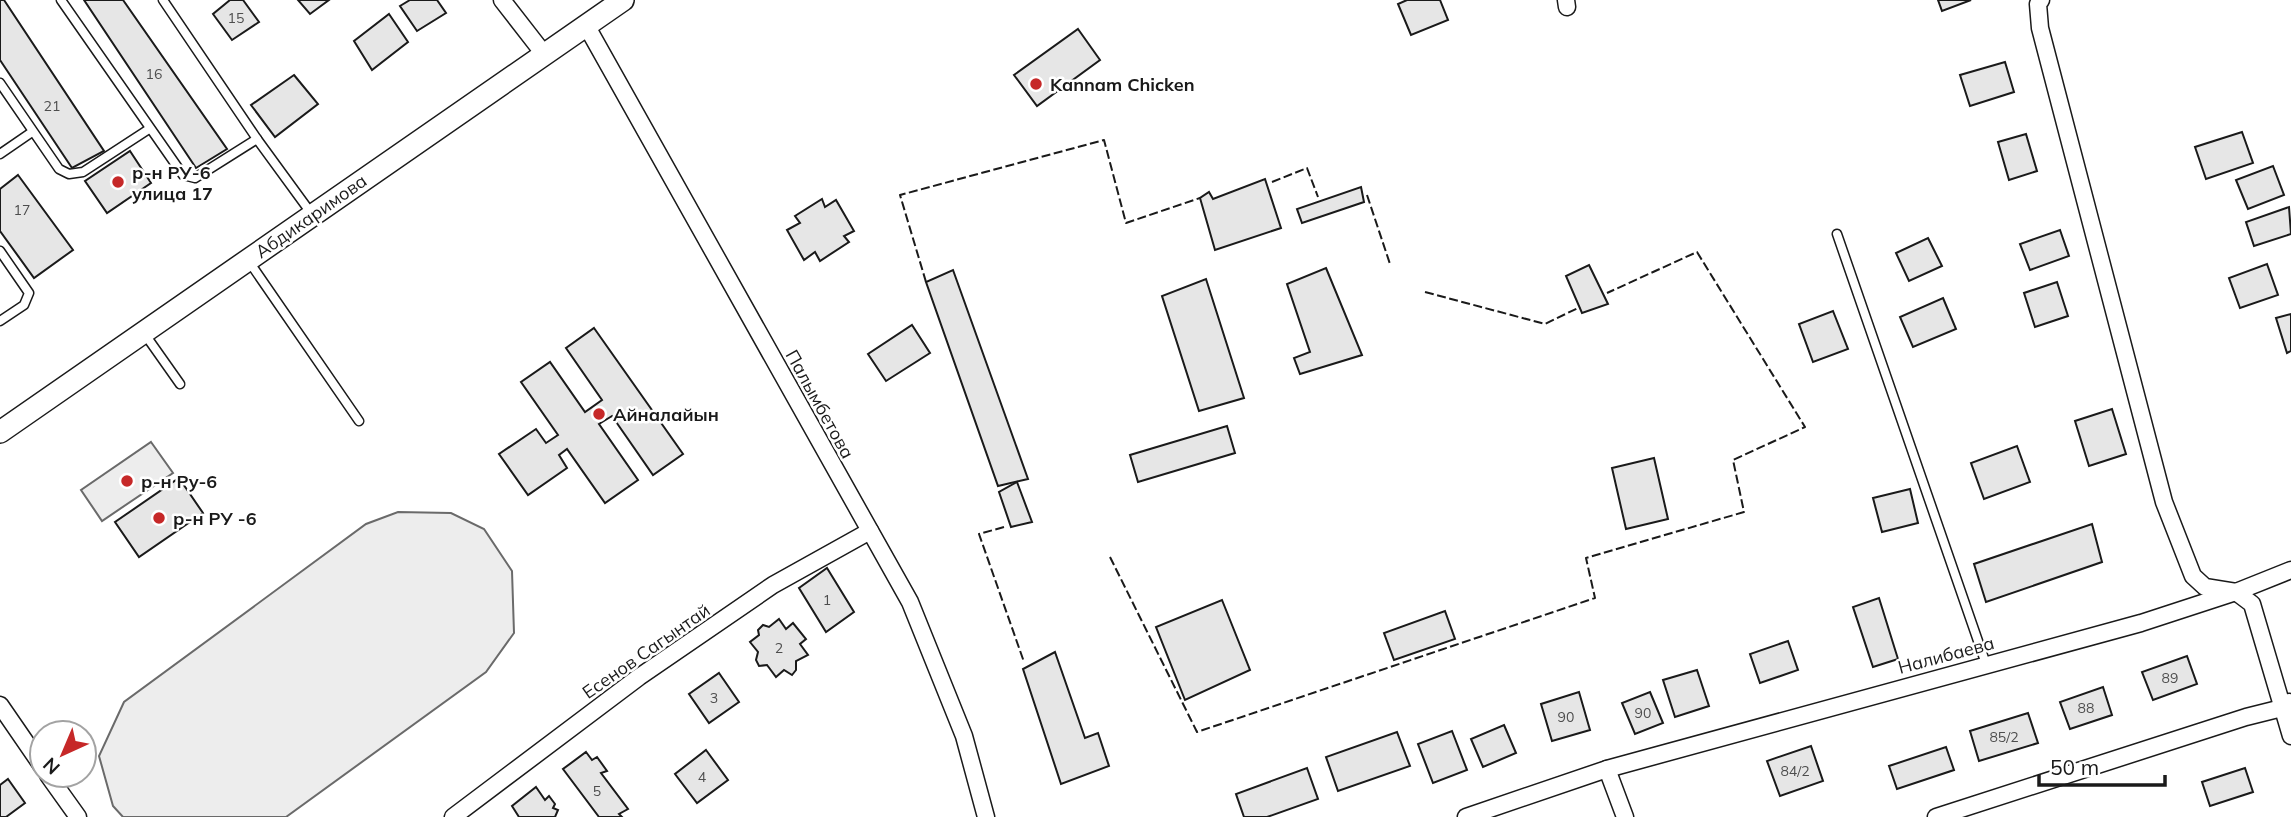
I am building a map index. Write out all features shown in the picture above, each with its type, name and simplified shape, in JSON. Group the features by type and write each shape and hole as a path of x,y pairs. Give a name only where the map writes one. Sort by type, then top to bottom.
{"main road":[{"name":"Абдикаримова","path":"0,432 623,0"}],"street":[{"path":"502,0 544,54"},
{"path":"2041,0 2038,4 2040,28 2164,502 2193,576 2205,587 2235,592 2252,604 2286,704 2291,736"},
{"name":"Палымбетова","path":"586,25 910,602 964,736 986,817"},
{"name":"Есенов Сагынтай","path":"453,817 639,677 762,593 870,531"},
{"name":"Налибаева","path":"1466,817 1607,769 2141,623 2291,570"},
{"path":"1936,817 2286,704"},
{"path":"0,705 28,746"},
{"path":"1607,769 1625,817"},
{"path":"58,789 78,817"}],"lane":[{"path":"61,0 183,175 195,178 257,139"},
{"path":"163,0 257,139 313,215"},
{"path":"0,83 60,169 69,174 83,172 149,128"},
{"path":"0,154 32,132"},
{"path":"1837,234 1986,664"},
{"path":"0,251 29,293 24,305 0,321"},
{"path":"248,260 359,421"},
{"path":"145,333 180,384"}],"shaded area":[{"name":"р-н Ру-6","path":"151,442 173,473 102,521 81,490"},
{"path":"398,512 451,513 484,529 512,571 514,633 486,672 286,817 123,817 113,806 99,756 124,702 366,524"}],"building":[{"path":"0,0 4,0 104,151 72,168 0,60"},
{"path":"84,0 123,0 227,149 196,168"},
{"path":"230,0 243,0 259,22 232,40 213,14"},
{"path":"298,0 329,0 310,14"},
{"path":"410,0 437,0 446,13 417,31 400,6"},
{"path":"1407,0 1440,0 1448,20 1411,35 1398,4"},
{"path":"1938,0 1971,0 1942,11"},
{"path":"389,14 408,42 372,70 354,41"},
{"path":"1078,29 1100,60 1037,106 1014,75"},
{"path":"2005,62 2014,92 1970,106 1960,75"},
{"path":"294,75 318,104 275,137 251,105"},
{"path":"2242,132 2253,163 2206,179 2195,147"},
{"path":"2026,134 2037,171 2009,180 1998,142"},
{"name":"р-н РУ-6 улица 17","path":"130,151 151,183 107,213 85,181"},
{"path":"2273,166 2284,195 2248,209 2236,180"},
{"path":"18,175 73,250 34,278 0,231 0,189"},
{"path":"1265,179 1281,228 1215,250 1200,198 1209,192 1213,199"},
{"path":"1361,187 1364,202 1302,223 1297,209"},
{"path":"822,199 825,207 836,200 854,231 844,236 849,242 820,261 815,252 804,260 787,230 800,223 795,216"},
{"path":"2289,207 2291,234 2254,246 2246,222"},
{"path":"2060,230 2069,256 2030,270 2020,244"},
{"path":"1928,238 1942,266 1909,281 1896,253"},
{"path":"2267,264 2278,295 2240,308 2229,278"},
{"path":"1589,265 1608,304 1582,313 1566,276"},
{"path":"1326,268 1362,355 1300,374 1294,358 1310,352 1287,284"},
{"path":"953,270 1028,479 998,486 926,282"},
{"path":"1206,279 1244,398 1199,411 1162,296"},
{"path":"2057,282 2068,316 2035,327 2024,293"},
{"path":"1943,298 1956,329 1913,347 1900,317"},
{"path":"1833,311 1848,349 1813,362 1799,324"},
{"path":"2291,314 2291,351 2287,353 2276,318"},
{"path":"912,325 930,353 886,381 868,354"},
{"name":"Айналайын","path":"594,328 683,454 653,475 612,416 599,424 638,480 605,503 567,449 559,455 567,468 528,495 499,454 536,429 546,443 558,435 521,382 550,362 585,412 602,400 566,348"},
{"path":"2112,409 2126,454 2089,466 2075,421"},
{"path":"1227,426 1235,453 1138,482 1130,455"},
{"path":"2017,446 2030,482 1984,499 1971,463"},
{"path":"1654,458 1668,519 1626,529 1612,468"},
{"name":"р-н РУ -6","path":"179,478 203,513 139,557 115,522"},
{"path":"1017,482 1032,522 1011,527 999,492"},
{"path":"1910,489 1918,523 1882,532 1873,498"},
{"path":"2092,524 2102,562 1986,602 1974,564"},
{"path":"827,568 854,612 826,632 799,588"},
{"path":"1879,598 1898,659 1873,667 1853,607"},
{"path":"1222,600 1250,670 1185,700 1156,627"},
{"path":"1445,611 1455,639 1394,660 1384,633"},
{"path":"779,619 786,629 793,623 806,639 800,644 808,655 796,661 796,670 792,675 784,670 776,677 767,665 759,666 756,660 758,652 750,642 759,635 758,630 763,625 769,627"},
{"path":"1788,641 1798,670 1760,683 1750,654"},
{"path":"1055,652 1085,738 1098,733 1109,766 1061,784 1023,669"},
{"path":"2187,656 2197,684 2153,700 2142,672"},
{"path":"1697,670 1709,706 1675,717 1663,680"},
{"path":"719,673 739,702 709,723 689,694"},
{"path":"2103,687 2112,715 2070,729 2060,702"},
{"path":"1579,692 1590,730 1552,741 1541,704"},
{"path":"1650,692 1663,723 1635,734 1622,703"},
{"path":"2028,713 2038,743 1979,761 1970,731"},
{"path":"1504,725 1516,753 1483,767 1471,739"},
{"path":"1452,731 1467,770 1433,783 1418,744"},
{"path":"1397,732 1410,766 1338,791 1326,757"},
{"path":"1811,746 1823,781 1780,796 1767,761"},
{"path":"1946,747 1954,770 1897,789 1889,766"},
{"path":"706,750 728,780 697,803 675,774"},
{"path":"586,752 592,760 597,757 607,771 601,773 628,809 619,814 622,817 599,817 563,769"},
{"path":"1307,768 1318,799 1267,817 1244,817 1236,794"},
{"path":"2245,768 2253,792 2210,806 2202,782"},
{"path":"8,779 25,803 6,817 0,817 0,785"},
{"path":"536,787 545,800 549,796 555,804 553,808 558,810 555,817 519,817 512,806"}],"fence":[{"path":"926,282 900,195 1104,140 1126,223 1200,198"},
{"path":"1272,182 1307,168 1318,197"},
{"path":"1367,195 1390,264"},
{"path":"1110,557 1197,732 1595,598 1586,558 1744,512 1733,460 1805,427 1697,252 1607,293"},
{"path":"1425,292 1545,324 1580,307"},
{"path":"1004,527 979,534 1024,662"}],"place":[{"name":"Kannam Chicken","path":"1036,84"},
{"name":"р-н РУ-6 улица 17","path":"118,182"},
{"name":"Айналайын","path":"599,414"},
{"name":"р-н Ру-6","path":"127,481"},
{"name":"р-н РУ -6","path":"159,518"}]}
